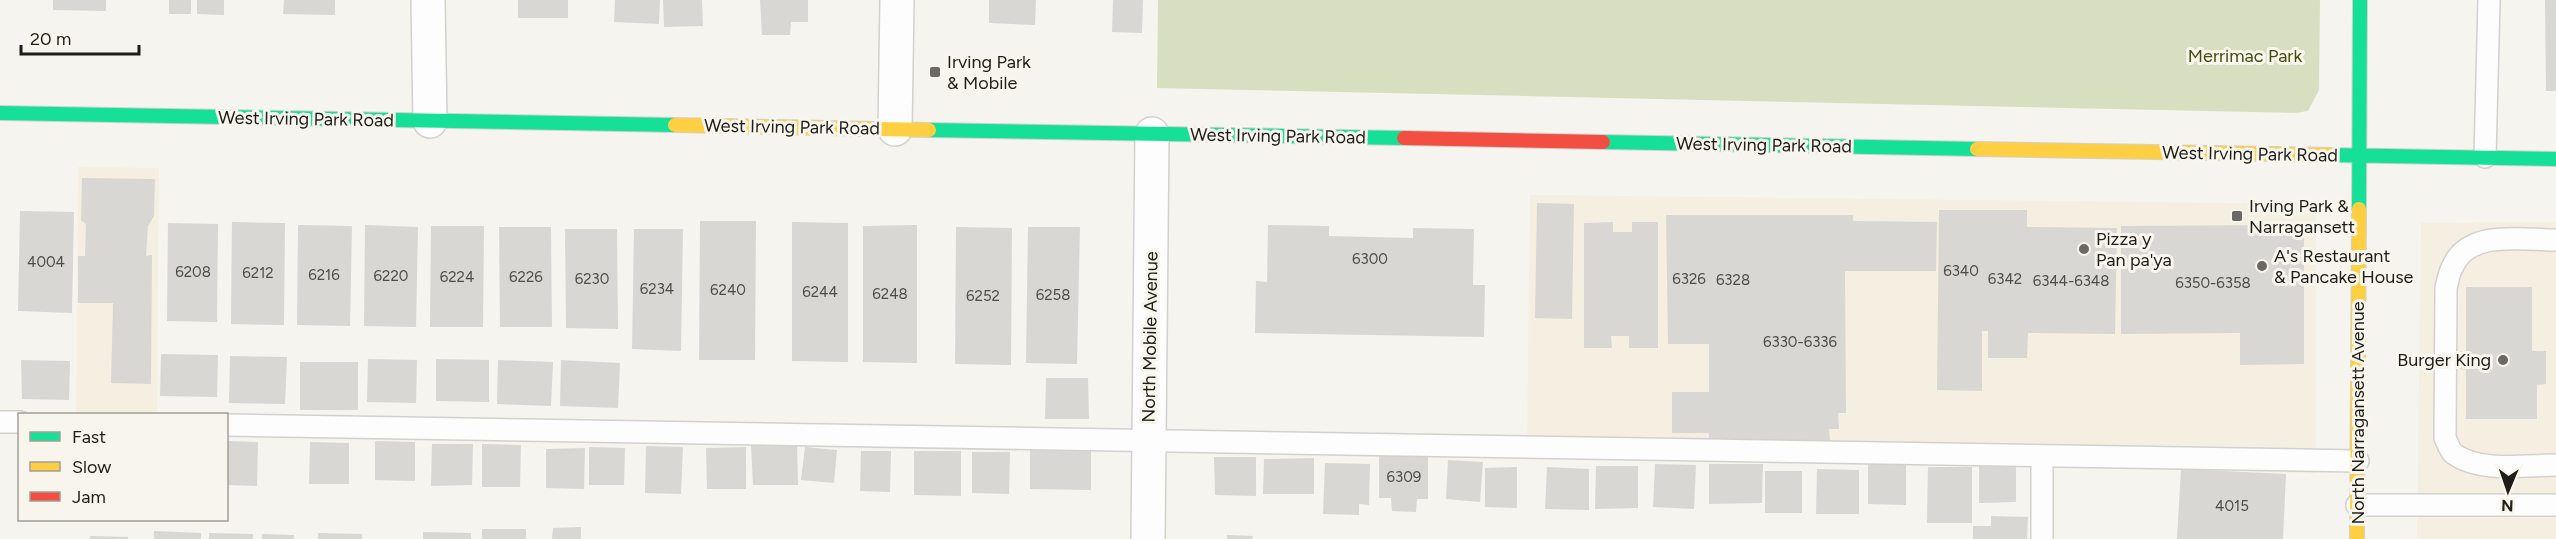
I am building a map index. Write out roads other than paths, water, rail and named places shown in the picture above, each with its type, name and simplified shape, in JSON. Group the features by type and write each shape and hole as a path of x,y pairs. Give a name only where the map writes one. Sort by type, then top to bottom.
{"main road":[{"name":"North Narragansett Avenue","path":"2357,539 2360,0"},
{"name":"West Irving Park Road","path":"0,113 2556,159"}],"street":[{"path":"428,0 430,121"},
{"path":"895,129 897,0"},
{"name":"North Mobile Avenue","path":"1148,539 1152,134"}],"lane":[{"path":"2485,158 2489,0"},
{"path":"2556,240 2494,239 2465,249 2453,265 2446,288 2445,438 2452,453 2466,460 2492,465 2556,465"},
{"path":"0,422 18,422"},
{"path":"228,426 2358,461"},
{"path":"2042,456 2042,539"},
{"path":"2357,505 2556,506"}],"place":[{"name":"Irving Park & Mobile","path":"935,72"},
{"name":"Irving Park & Narragansett","path":"2237,216"},
{"name":"Pizza y Pan pa'ya","path":"2084,249"},
{"name":"A's Restaurant & Pancake House","path":"2262,266"},
{"name":"Burger King","path":"2503,360"}],"park label":[{"name":"Merrimac Park","path":"2245,56"}]}
